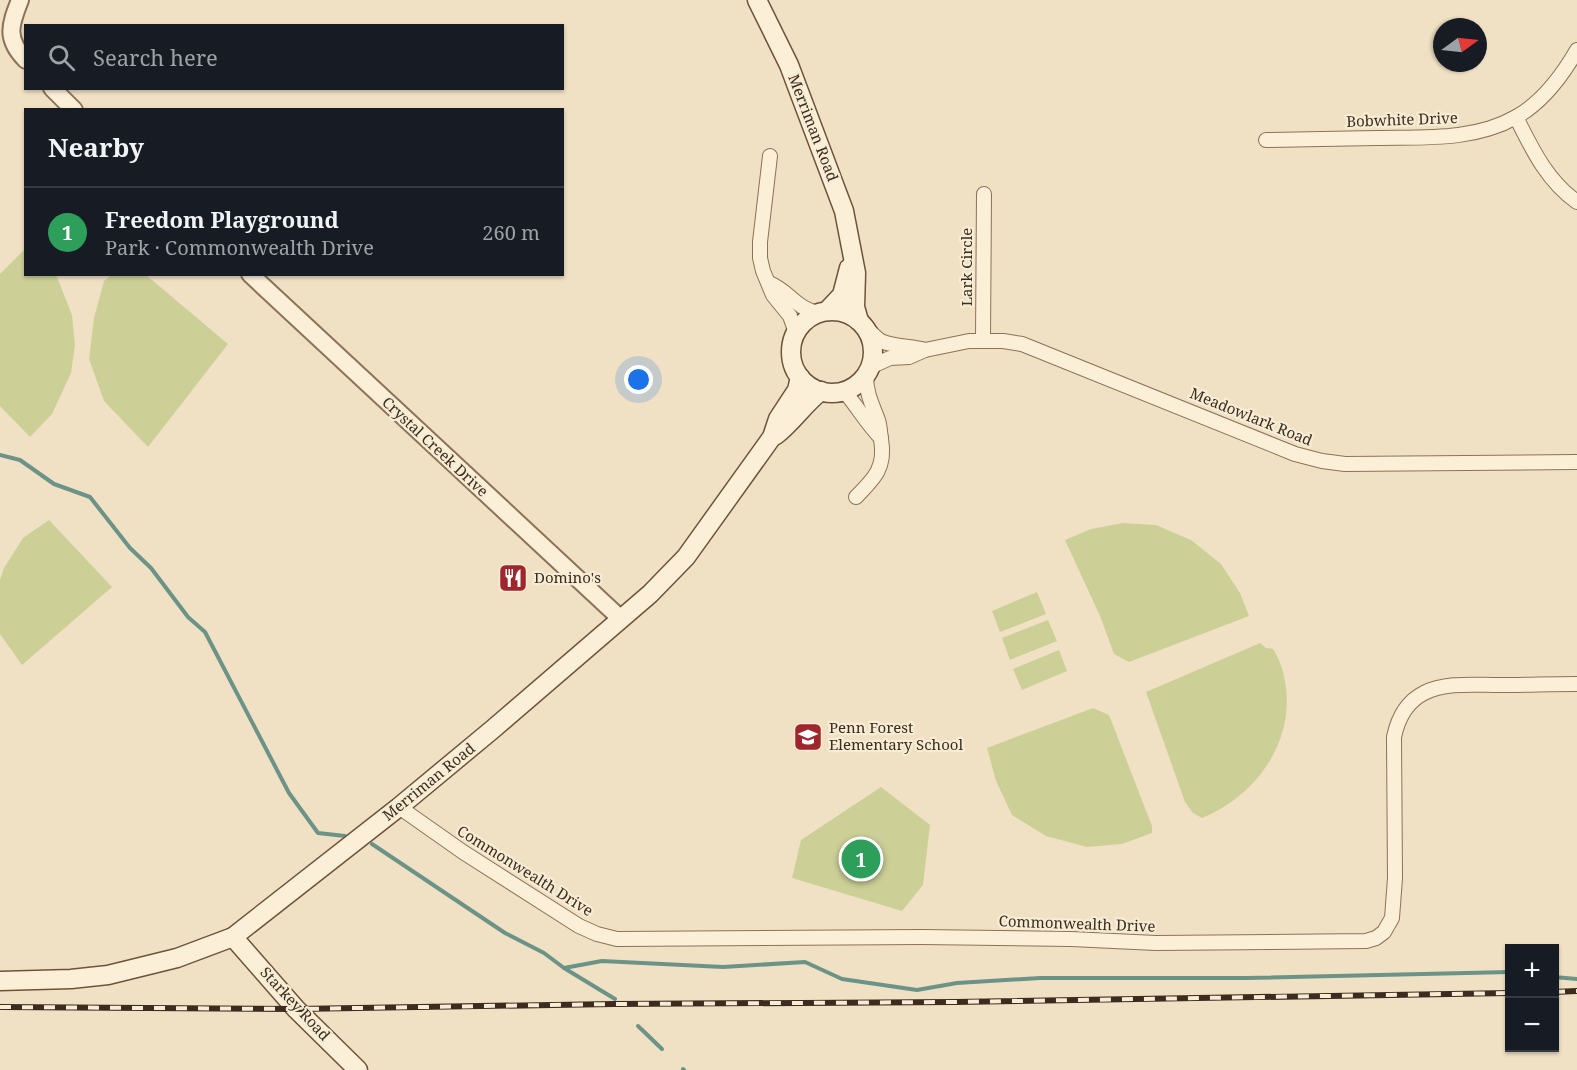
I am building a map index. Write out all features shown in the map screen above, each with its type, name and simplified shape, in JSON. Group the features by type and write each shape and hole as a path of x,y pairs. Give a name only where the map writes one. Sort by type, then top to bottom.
{"main road":[{"name":"Merriman Road","path":"757,0 789,65 837,191 848,228 856,273 855,307 862,325"},
{"name":"Merriman Road","path":"822,312 835,304 842,294 847,272 853,261"},
{"path":"822,312 844,313 862,325 873,347 868,371 853,387 832,393 821,391 809,386 800,377 791,356 792,344 801,325 822,312"},
{"name":"Merriman Road","path":"0,981 71,979 108,975 177,958 233,937 314,876 494,729 650,594 686,557 772,437 778,419 797,390 800,377"},
{"name":"Merriman Road","path":"772,437 787,426 807,402 821,391"},
{"name":"Starkey Road","path":"233,937 296,1009 358,1070"}],"street":[{"path":"20,0 10,31 13,44 24,58"},
{"name":"Bobwhite Drive","path":"1266,140 1446,137 1496,127 1516,117 1545,96 1577,50"},
{"path":"54,90 72,108"},
{"path":"1516,117 1544,170 1577,202"},
{"path":"770,156 760,242 763,271 773,295 790,316 796,333"},
{"name":"Lark Circle","path":"983,340 984,194"},
{"name":"Crystal Creek Drive","path":"252,276 621,619"},
{"path":"769,282 781,287 806,311 822,312"},
{"name":"Meadowlark Road","path":"862,325 880,340 925,350"},
{"name":"Meadowlark Road","path":"868,371 884,360 909,357 925,350 969,341 1003,341 1022,344 1295,454 1322,461 1345,464 1577,462"},
{"path":"856,497 873,480 881,466 884,452 879,422 868,398 868,371"},
{"path":"844,391 858,407 870,427 881,438"},
{"name":"Commonwealth Drive","path":"399,807 463,852 579,927 616,939 922,937 1071,939 1156,943 1366,941 1384,932 1392,918 1395,878 1394,737 1404,710 1425,693 1437,688 1577,684"}],"green space":[{"path":"24,250 24,276 56,276 72,315 75,345 71,373 52,414 30,437 0,406 0,274"},
{"path":"110,276 147,276 228,344 148,447 104,401 89,359 94,318 104,281"},
{"path":"49,520 112,587 22,665 0,634 0,580 4,568 23,538"},
{"path":"1123,523 1156,525 1191,540 1221,564 1240,593 1249,616 1129,662 1114,654 1100,616 1065,540 1091,529"},
{"path":"1037,592 1046,614 1000,632 992,611"},
{"path":"1048,620 1057,641 1010,660 1002,638"},
{"path":"1260,643 1266,648 1273,649 1283,673 1287,709 1283,729 1266,767 1253,783 1221,809 1202,818 1193,813 1185,802 1146,692"},
{"path":"1059,650 1067,671 1022,690 1013,669"},
{"path":"1093,708 1109,715 1152,826 1152,833 1122,844 1087,847 1046,836 1012,815 996,781 987,748"},
{"path":"881,787 930,825 923,885 902,911 792,878 801,840"}],"waterway":[{"path":"0,455 20,460 54,484 90,497 130,548 151,568 188,617 205,632 289,793 318,833 345,836"},
{"path":"372,844 505,933 544,953 615,999"},
{"path":"564,968 602,961 723,967 805,962 842,979 917,990 957,983 1040,978 1246,978 1505,972"},
{"path":"1559,977 1577,979"},
{"path":"638,1026 662,1049"}],"railway":[{"path":"1559,992 1577,991"},
{"path":"0,1007 296,1009 1505,993"}],"place":[{"name":"Domino's","path":"513,578"},
{"name":"Penn Forest Elementary School","path":"808,737"},
{"name":"Freedom Playground","path":"861,859"}]}
